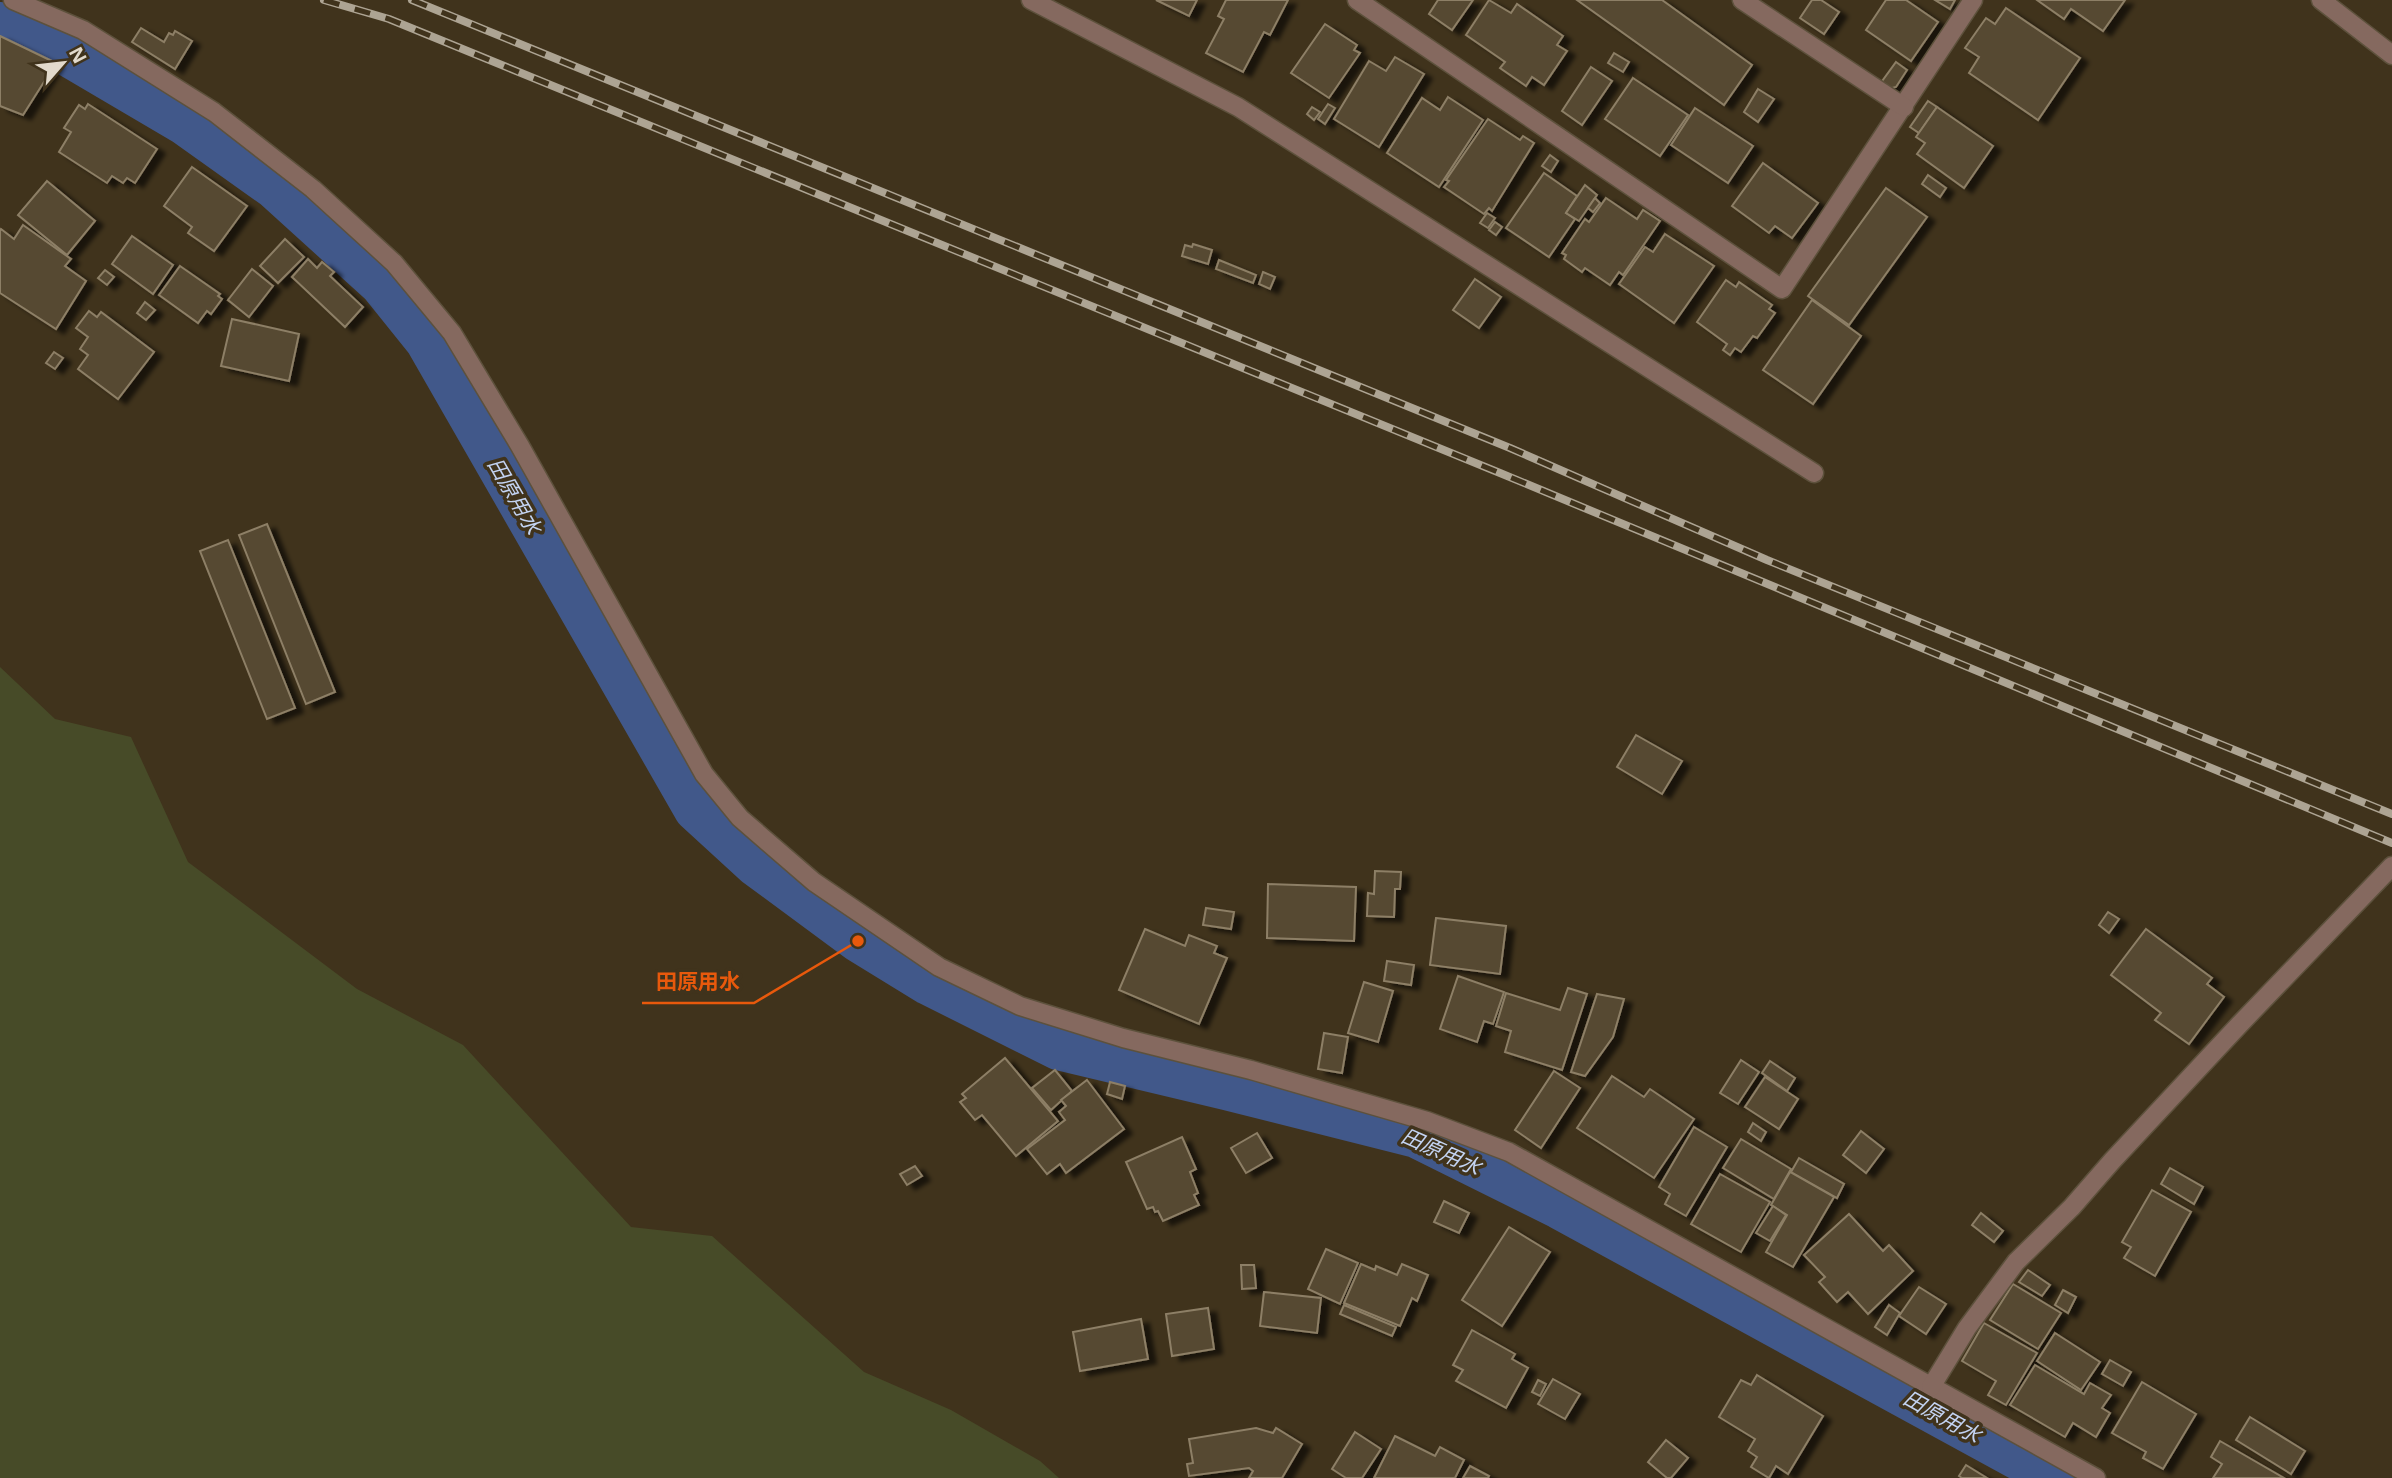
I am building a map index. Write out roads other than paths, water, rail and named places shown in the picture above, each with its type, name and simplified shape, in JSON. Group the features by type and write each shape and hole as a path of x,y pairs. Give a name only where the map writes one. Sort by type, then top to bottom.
{"street":[{"path":"13,0 83,30 214,112 313,189 394,263 452,333 520,446 704,774 740,818 814,882 939,967 1020,1006 1123,1038 1251,1070 1427,1121 1509,1152 2096,1478"},
{"path":"1031,0 1238,107 1814,472"},
{"path":"1357,0 1782,289 1973,0"},
{"path":"1742,0 1904,107"},
{"path":"2321,0 2392,55"},
{"path":"1931,1387 1967,1328 2016,1262 2072,1207 2230,1034 2392,866"}],"waterway":[{"name":"田原用水","path":"0,23 60,51 184,124 274,188 381,285 426,341 695,810 755,865 858,941 928,984 1058,1049 1416,1137 1559,1208 2053,1478"}],"railway":[{"path":"324,0 389,19 1500,473 2392,843"},
{"path":"412,0 1510,448 1767,560 2392,814"}],"place":[{"name":"田原用水","path":"858,941"}]}
